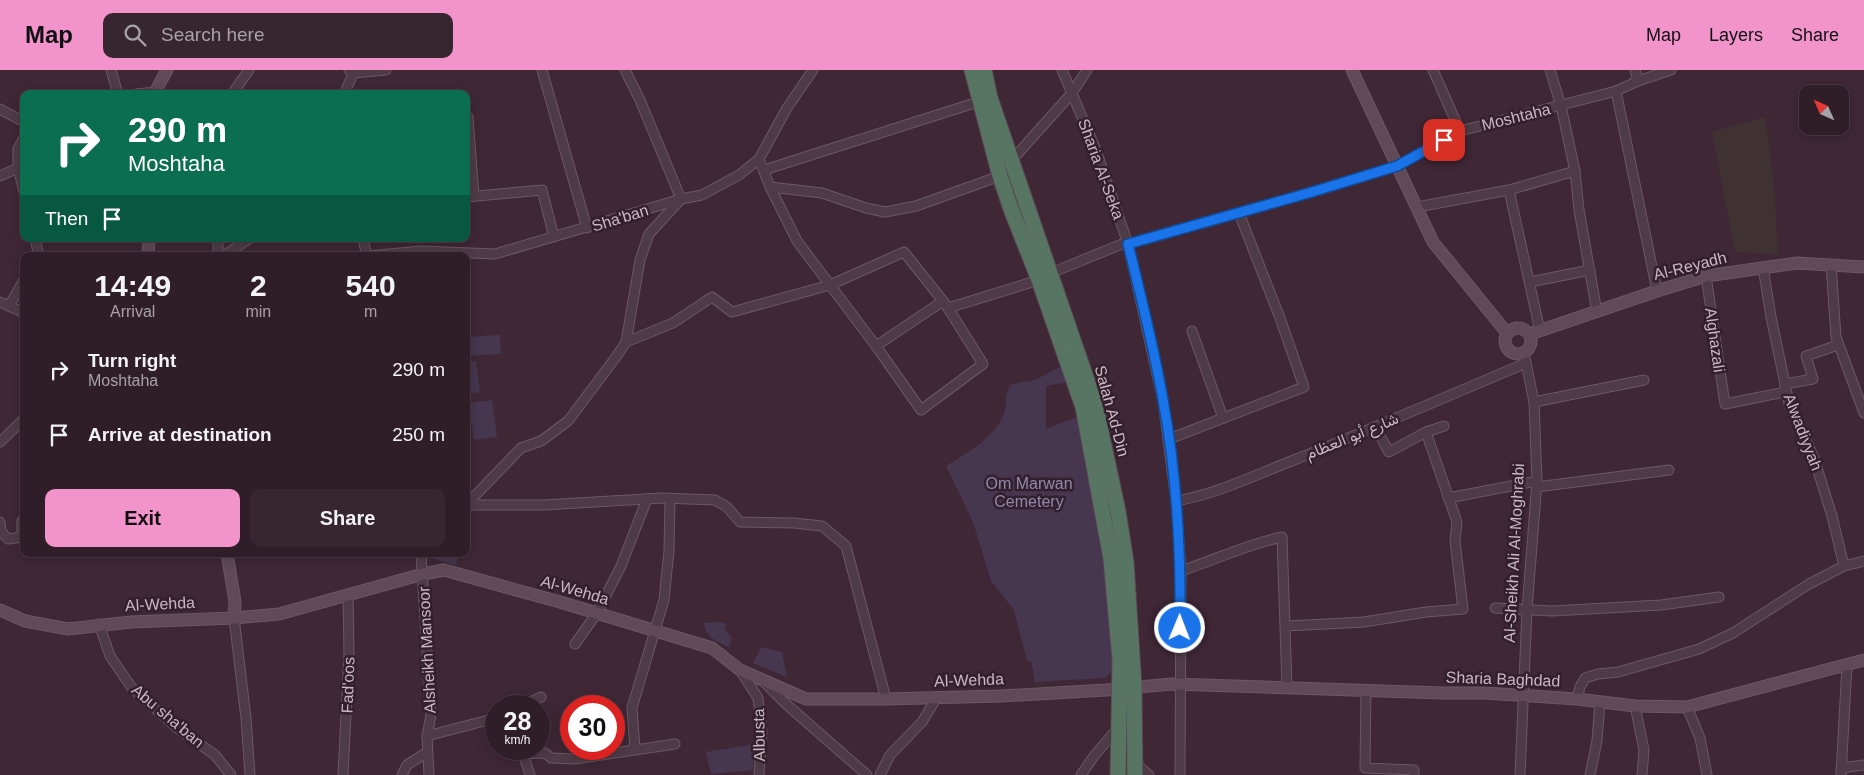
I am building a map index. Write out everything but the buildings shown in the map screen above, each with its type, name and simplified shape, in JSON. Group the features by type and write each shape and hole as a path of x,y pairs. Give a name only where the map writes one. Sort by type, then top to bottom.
{"highway":[{"name":"Salah Ad-Din","path":"972,70 1000,176 1011,208 1045,276 1095,404 1118,511 1126,562 1127,687 1136,769"},
{"name":"Salah Ad-Din","path":"984,70 990,98 1012,160 1045,276"},
{"name":"Salah Ad-Din","path":"1118,775 1120,726 1127,687"}],"main road":[{"path":"156,90 167,70"},
{"path":"1352,70 1433,242 1507,333"},
{"name":"Al-Reyadh","path":"1535,333 1706,276 1796,264 1864,267"},
{"path":"1519,327 1535,333 1525,358 1508,349 1505,341 1507,333 1514,328 1519,327"},
{"path":"228,557 235,601 234,618"},
{"name":"Al-Wehda","path":"0,610 25,621 68,629 99,624 280,614 423,574 444,570 712,648 740,670 806,699 1001,696 1127,687"},
{"name":"Sharia Baghdad","path":"1127,687 1172,684 1287,687 1523,696 1577,699 1635,706 1687,708 1864,660"}],"street":[{"path":"111,70 117,90"},
{"path":"235,90 248,70"},
{"path":"345,90 352,71 386,70"},
{"path":"542,70 587,228"},
{"path":"470,501 521,448 540,441 568,421 626,342 640,260 649,234 681,199 640,100 625,70"},
{"name":"Sha'ban","path":"470,253 495,254 681,199 702,195 739,175 758,159 787,108 814,70"},
{"name":"Sharia Al-Seka","path":"1062,70 1096,150 1128,244 1164,401 1176,501 1181,571 1180,775"},
{"path":"1012,160 1072,92 1087,70"},
{"path":"1432,70 1460,131"},
{"path":"1550,70 1561,106 1575,171 1579,210 1596,312"},
{"path":"1635,70 1638,81"},
{"name":"Moshtaha","path":"876,346 945,305 1045,276 1122,244 1128,244 1239,213 1397,166 1460,131 1616,91 1671,70"},
{"path":"1616,91 1657,291"},
{"path":"764,170 981,102"},
{"path":"0,109 20,120"},
{"path":"20,145 18,149 20,176"},
{"path":"626,342 673,323 712,297 732,312 830,285 904,252 945,305 983,364 921,410 876,346 830,285 797,241 758,159"},
{"path":"0,176 18,168"},
{"path":"1417,206 1509,190 1575,171"},
{"path":"770,187 822,194 885,212 916,206 1000,176"},
{"path":"470,196 542,190 554,237"},
{"path":"1509,190 1530,282 1535,333"},
{"path":"1169,439 1304,387 1280,318 1239,213"},
{"path":"229,252 244,242"},
{"name":"Sha'ban","path":"410,252 446,252"},
{"path":"1831,265 1836,337 1864,413"},
{"name":"Alwadiyyah","path":"1763,267 1789,403 1814,458 1832,516 1844,566"},
{"path":"1530,282 1590,270"},
{"name":"Alghazali","path":"1706,276 1725,404 1785,392 1785,384"},
{"path":"20,285 4,304 20,311"},
{"path":"1192,331 1223,418"},
{"path":"1785,384 1813,378 1806,356 1838,345"},
{"name":"Al-Sheikh Ali Al-Moghrabi","path":"1520,775 1527,610 1537,484 1534,402 1525,358"},
{"name":"شارع أبو العظام","path":"1176,501 1201,496 1375,427 1525,358"},
{"path":"1534,402 1644,380"},
{"path":"0,442 20,423"},
{"path":"1375,427 1389,452 1426,432 1444,426"},
{"path":"1286,626 1364,622 1426,612 1464,609 1455,541 1457,522 1426,432"},
{"path":"1448,498 1537,484 1669,470"},
{"path":"470,505 544,505 670,499 715,500 727,508 740,522 794,523 822,526 846,546 886,699"},
{"path":"635,750 632,708 664,600 668,569 670,499"},
{"path":"575,644 597,613 621,566 647,500"},
{"path":"0,522 1,531 8,539 20,537"},
{"path":"1181,571 1221,558 1259,542 1282,537 1287,687"},
{"name":"Alsheikh Mansoor","path":"421,557 431,715 426,753 429,775"},
{"path":"1577,699 1585,678 1598,674 1618,672 1699,649 1733,633 1809,584 1844,566 1864,561"},
{"name":"Fad'oos","path":"343,775 349,654 348,595"},
{"path":"1495,608 1552,612 1661,605 1719,597"},
{"path":"234,618 246,718 250,775"},
{"name":"Abu sha'ban","path":"99,624 110,656 132,688 176,727 215,755 231,775"},
{"path":"1847,665 1844,747 1841,772 1864,765"},
{"name":"Albusta","path":"740,670 758,698 762,731 759,775"},
{"path":"761,680 867,775"},
{"path":"1366,690 1365,768 1414,770 1414,775"},
{"path":"880,775 885,761 922,722 937,697"},
{"path":"1590,775 1598,741 1600,702"},
{"path":"1635,706 1644,750 1642,775"},
{"path":"1687,708 1700,738 1707,775"},
{"path":"427,736 485,721"},
{"path":"1081,775 1094,756 1120,726"},
{"path":"550,757 575,759 675,744"},
{"path":"402,775 407,765 426,753"},
{"path":"525,760 530,775"},
{"path":"1136,769 1149,775"}],"shaded area":[{"path":"1765,117 1774,185 1778,254 1735,252 1712,132"}],"green space":[{"path":"500,335 501,354 470,356 470,337"},
{"path":"476,361 480,392 470,393 470,362"},
{"name":"Om Marwan Cemetery","path":"1062,366 1068,382 1046,386 1046,429 1079,416 1111,583 1113,670 1105,678 1035,682 1031,661 1027,661 1014,610 991,581 973,522 946,466 987,438 994,430 1004,414 1008,391 1012,384 1035,380"},
{"path":"492,400 497,437 474,440 470,403"},
{"path":"430,557 458,557 456,565"},
{"path":"704,623 726,623 725,629 732,638 729,647 716,641 707,632"},
{"path":"761,647 782,652 787,677 753,663"},
{"path":"755,744 753,770 711,774 706,752"}],"route":[{"path":"1180,628 1181,571 1176,501 1164,401 1128,244 1397,166 1444,140"}]}
